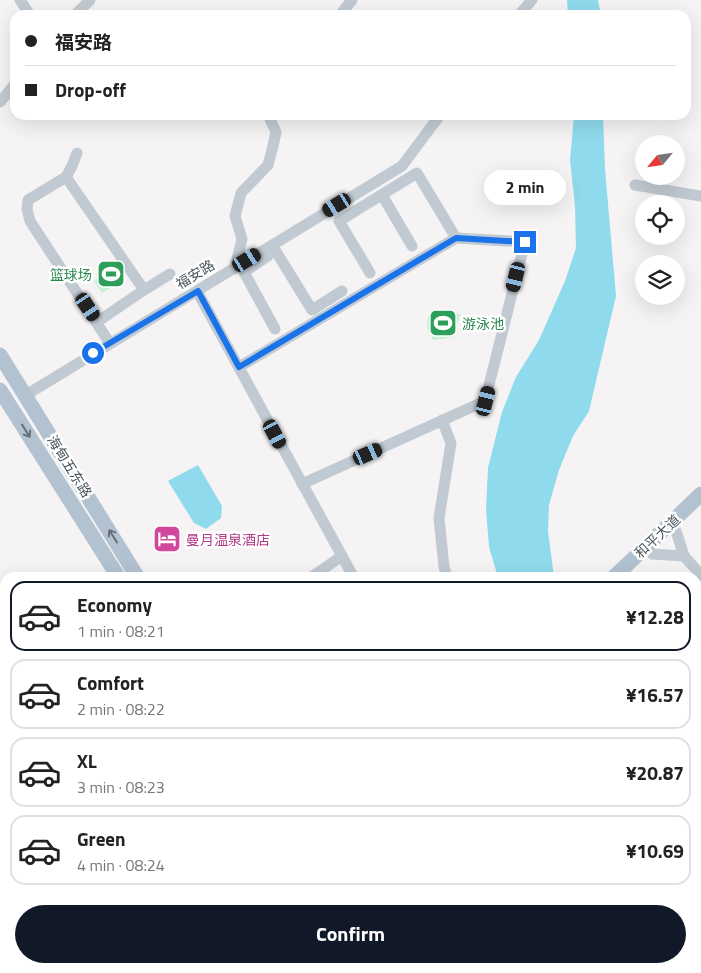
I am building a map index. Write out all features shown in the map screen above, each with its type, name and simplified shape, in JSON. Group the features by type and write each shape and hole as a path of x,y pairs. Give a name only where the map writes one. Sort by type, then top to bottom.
{"main road":[{"name":"海甸五东路","path":"0,355 26,394 134,572"},
{"name":"海甸五东路","path":"0,390 4,406 115,572"},
{"name":"和平大道","path":"619,572 701,494"},
{"name":"和平大道","path":"633,572 701,508"}],"street":[{"path":"80,10 90,0"},
{"path":"344,10 352,0"},
{"path":"523,10 532,0"},
{"path":"0,102 10,90"},
{"path":"235,268 242,239 235,216 241,194 268,165 276,132 270,120"},
{"name":"福安路","path":"26,394 109,342 235,268 274,248 402,166 436,120"},
{"path":"76,153 66,177 28,200 27,209 30,221 109,342"},
{"path":"370,273 340,221 417,173 456,238"},
{"path":"66,177 144,290"},
{"path":"635,185 701,196"},
{"path":"382,195 412,246"},
{"path":"239,367 456,238 525,242 486,401 302,484"},
{"path":"275,328 244,272 274,248 312,310 342,291"},
{"path":"97,322 170,274"},
{"path":"198,291 351,572"},
{"path":"442,420 451,443 439,518 445,572"},
{"path":"676,531 684,556 698,572"},
{"path":"652,554 684,556"},
{"path":"319,572 342,556"}],"green space":[{"name":"篮球场","path":"114,268 122,281 102,293 94,281"},
{"name":"游泳池","path":"438,310 460,314 454,337 433,340 427,328 428,317"}],"water":[{"path":"567,0 598,0 600,10 568,10"},
{"path":"574,120 603,120 605,169 616,296 589,411 573,436 559,470 549,505 548,531 553,572 496,572 489,547 486,509 488,468 502,412 516,377 539,340 565,281 576,248 575,206 570,160"},
{"path":"198,465 222,506 221,518 206,529 194,523 168,481"}],"place":[{"name":"篮球场","path":"111,274"},
{"name":"游泳池","path":"443,323"},
{"name":"曼月温泉酒店","path":"167,539"}],"route":[{"path":"93,353 198,291 239,367 456,238 525,242"}]}
